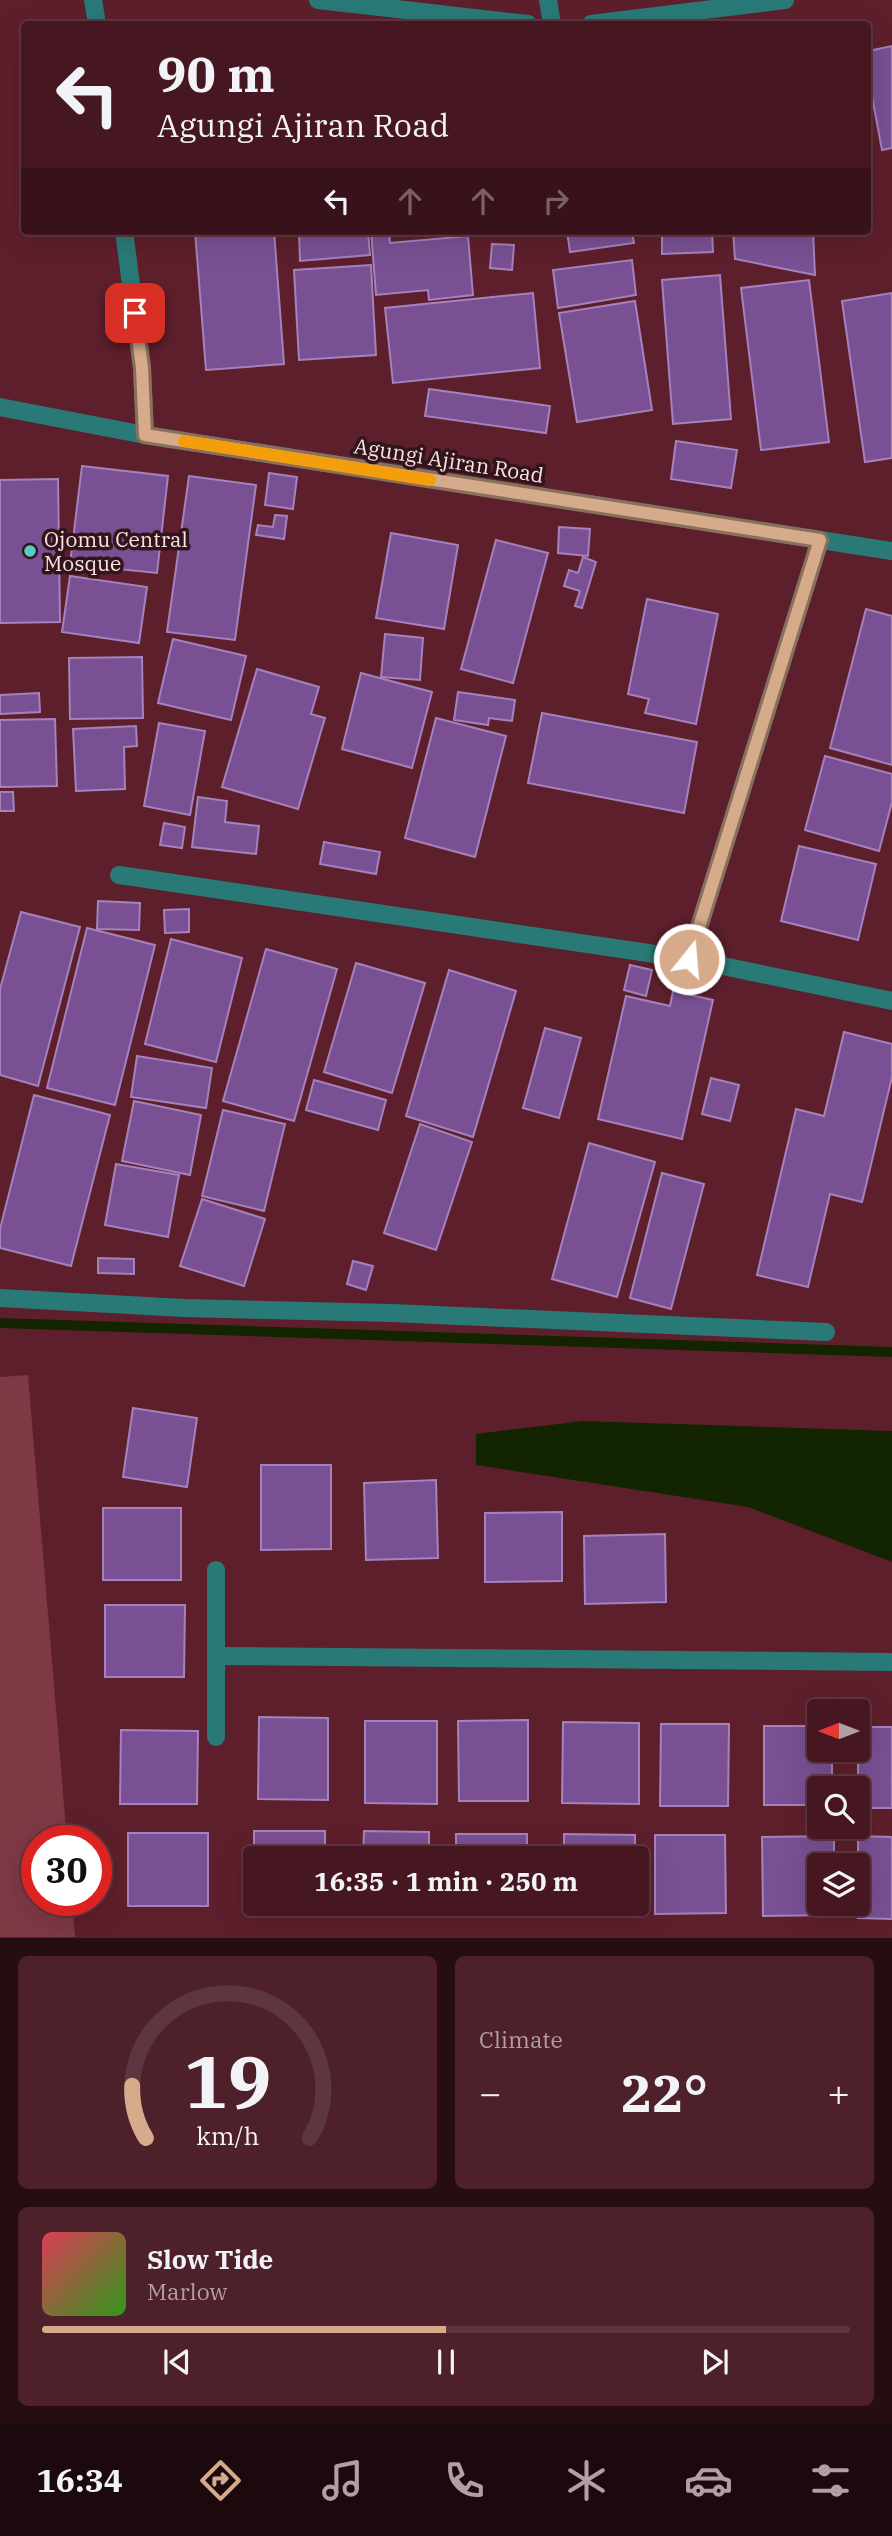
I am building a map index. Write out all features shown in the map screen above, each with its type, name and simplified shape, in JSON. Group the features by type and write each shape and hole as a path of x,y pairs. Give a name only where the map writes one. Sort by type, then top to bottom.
{"street":[{"path":"93,0 96,21"},
{"path":"318,0 502,21"},
{"path":"548,0 552,21"},
{"path":"615,21 785,0"},
{"path":"125,235 142,368 145,435"},
{"name":"Agungi Ajiran Road","path":"0,407 145,435 892,551"},
{"path":"689,959 820,540"},
{"path":"119,875 689,959 892,1001"},
{"path":"0,1298 184,1308 392,1313 826,1332"},
{"path":"216,1570 216,1737"},
{"path":"216,1656 892,1662"}],"shaded area":[{"path":"28,1375 66,1825 21,1825 21,1916 73,1916 75,1937 0,1937 0,1377"},
{"path":"583,1421 892,1431 892,1562 748,1507 476,1465 476,1434"}],"building":[{"path":"892,46 892,148 882,150 871,91 871,50"},
{"path":"195,235 274,235 284,364 206,370"},
{"path":"299,235 368,235 370,255 300,261"},
{"path":"371,235 389,235 390,243 468,236 473,295 429,300 428,290 376,295"},
{"path":"568,235 633,235 634,243 570,252"},
{"path":"662,235 712,235 713,252 662,254"},
{"path":"733,235 813,235 815,275 735,259"},
{"path":"492,244 514,245 512,270 490,268"},
{"path":"632,260 636,295 558,308 553,270"},
{"path":"371,265 376,355 299,360 294,270"},
{"path":"720,275 731,419 673,424 662,280"},
{"path":"809,280 829,442 761,450 741,288"},
{"path":"533,293 540,368 393,383 385,308"},
{"path":"892,293 892,458 865,462 842,301"},
{"path":"635,301 652,410 577,422 559,313"},
{"path":"429,389 550,406 546,433 425,416"},
{"path":"676,441 737,450 731,488 671,479"},
{"path":"82,466 168,476 157,573 70,564"},
{"path":"269,473 297,477 293,509 265,505"},
{"path":"189,476 256,485 235,640 167,632"},
{"name":"Ojomu Central Mosque","path":"58,479 60,622 0,623 0,480"},
{"path":"275,515 287,516 284,539 256,535 258,525 273,527"},
{"path":"559,527 590,529 588,556 558,553"},
{"path":"391,533 458,545 444,629 376,618"},
{"path":"496,540 548,553 513,683 461,669"},
{"path":"583,557 596,562 582,608 575,606 580,591 564,586 569,570 578,573"},
{"path":"70,576 147,587 139,643 62,632"},
{"path":"647,599 718,614 696,724 645,713 649,699 628,694"},
{"path":"866,609 892,616 892,765 830,748"},
{"path":"385,634 423,638 420,680 381,677"},
{"path":"173,639 246,656 231,720 158,703"},
{"path":"142,657 143,718 70,719 69,658"},
{"path":"257,669 319,687 311,714 325,718 298,809 222,787"},
{"path":"361,673 432,692 412,768 342,749"},
{"path":"458,692 515,700 512,721 489,718 488,725 454,720"},
{"path":"39,693 40,712 0,714 0,695"},
{"path":"542,713 697,742 684,813 528,783"},
{"path":"436,718 506,736 475,857 405,838"},
{"path":"55,719 57,786 0,787 0,720"},
{"path":"159,723 205,731 190,815 144,806"},
{"path":"136,726 137,746 124,747 125,789 76,791 73,729"},
{"path":"825,756 892,774 892,802 879,851 805,830"},
{"path":"0,792 13,792 14,811 0,811"},
{"path":"198,797 227,801 225,822 259,826 256,854 192,847"},
{"path":"164,823 185,827 182,848 160,845"},
{"path":"324,842 380,852 376,874 320,864"},
{"path":"799,846 876,864 858,940 781,921"},
{"path":"98,901 140,903 139,930 97,929"},
{"path":"189,909 189,932 165,933 164,910"},
{"path":"21,912 80,927 38,1086 0,1075 0,989"},
{"path":"87,928 155,945 115,1105 47,1088"},
{"path":"171,939 242,958 216,1062 145,1044"},
{"path":"266,949 337,969 294,1121 223,1101"},
{"path":"356,963 425,983 392,1093 324,1072"},
{"path":"630,965 652,970 646,996 624,990"},
{"path":"449,970 516,991 473,1137 406,1116"},
{"path":"673,991 713,1000 682,1139 598,1119 626,996 670,1006"},
{"path":"545,1028 581,1038 559,1118 523,1108"},
{"path":"844,1032 892,1044 892,1077 862,1202 830,1194 808,1287 757,1275 796,1109 824,1116"},
{"path":"137,1056 212,1068 206,1108 131,1097"},
{"path":"711,1078 739,1085 730,1121 702,1114"},
{"path":"314,1080 386,1100 378,1130 306,1110"},
{"path":"34,1095 110,1115 71,1266 0,1248 0,1229"},
{"path":"134,1101 201,1115 190,1175 122,1161"},
{"path":"223,1110 285,1124 264,1211 202,1196"},
{"path":"420,1124 472,1142 436,1250 384,1233"},
{"path":"589,1143 655,1162 617,1297 552,1279"},
{"path":"116,1164 179,1175 168,1237 105,1225"},
{"path":"662,1173 704,1184 671,1309 630,1298"},
{"path":"202,1199 265,1219 244,1286 180,1266"},
{"path":"98,1258 134,1259 134,1274 98,1273"},
{"path":"353,1261 373,1266 366,1290 347,1284"},
{"path":"133,1408 197,1418 187,1487 123,1477"},
{"path":"261,1465 331,1465 331,1549 261,1550"},
{"path":"436,1480 438,1558 366,1560 364,1483"},
{"path":"103,1508 181,1508 181,1580 103,1580"},
{"path":"562,1512 562,1581 485,1582 485,1513"},
{"path":"665,1534 666,1602 585,1604 584,1536"},
{"path":"105,1605 185,1605 184,1677 105,1677"},
{"path":"259,1717 328,1718 328,1800 258,1799"},
{"path":"528,1720 528,1801 459,1801 458,1721"},
{"path":"365,1721 437,1721 437,1804 365,1803"},
{"path":"563,1722 639,1723 639,1804 562,1803"},
{"path":"661,1724 729,1724 728,1806 660,1806"},
{"path":"764,1726 807,1726 807,1762 832,1762 832,1776 807,1776 807,1805 764,1805"},
{"path":"870,1727 892,1727 892,1808 870,1808 870,1776 858,1776 858,1762 870,1762"},
{"path":"121,1730 198,1731 197,1804 120,1804"},
{"path":"254,1831 325,1831 325,1846 254,1846"},
{"path":"364,1831 429,1832 429,1846 363,1846"},
{"path":"128,1833 208,1833 208,1906 128,1906"},
{"path":"456,1834 527,1834 527,1846 456,1846"},
{"path":"564,1834 635,1835 635,1846 564,1846"},
{"path":"655,1835 725,1835 726,1913 655,1914"},
{"path":"762,1837 834,1839 834,1853 807,1853 807,1915 763,1916"},
{"path":"892,1837 892,1919 858,1918 870,1916 870,1853 858,1853 858,1839"}],"waterway":[{"path":"0,1323 892,1352"}],"slow traffic":[{"path":"184,441 430,480"}],"place":[{"name":"Ojomu Central Mosque","path":"30,551"}],"route":[{"path":"135,313 142,368 145,435 820,540 689,959"}]}
